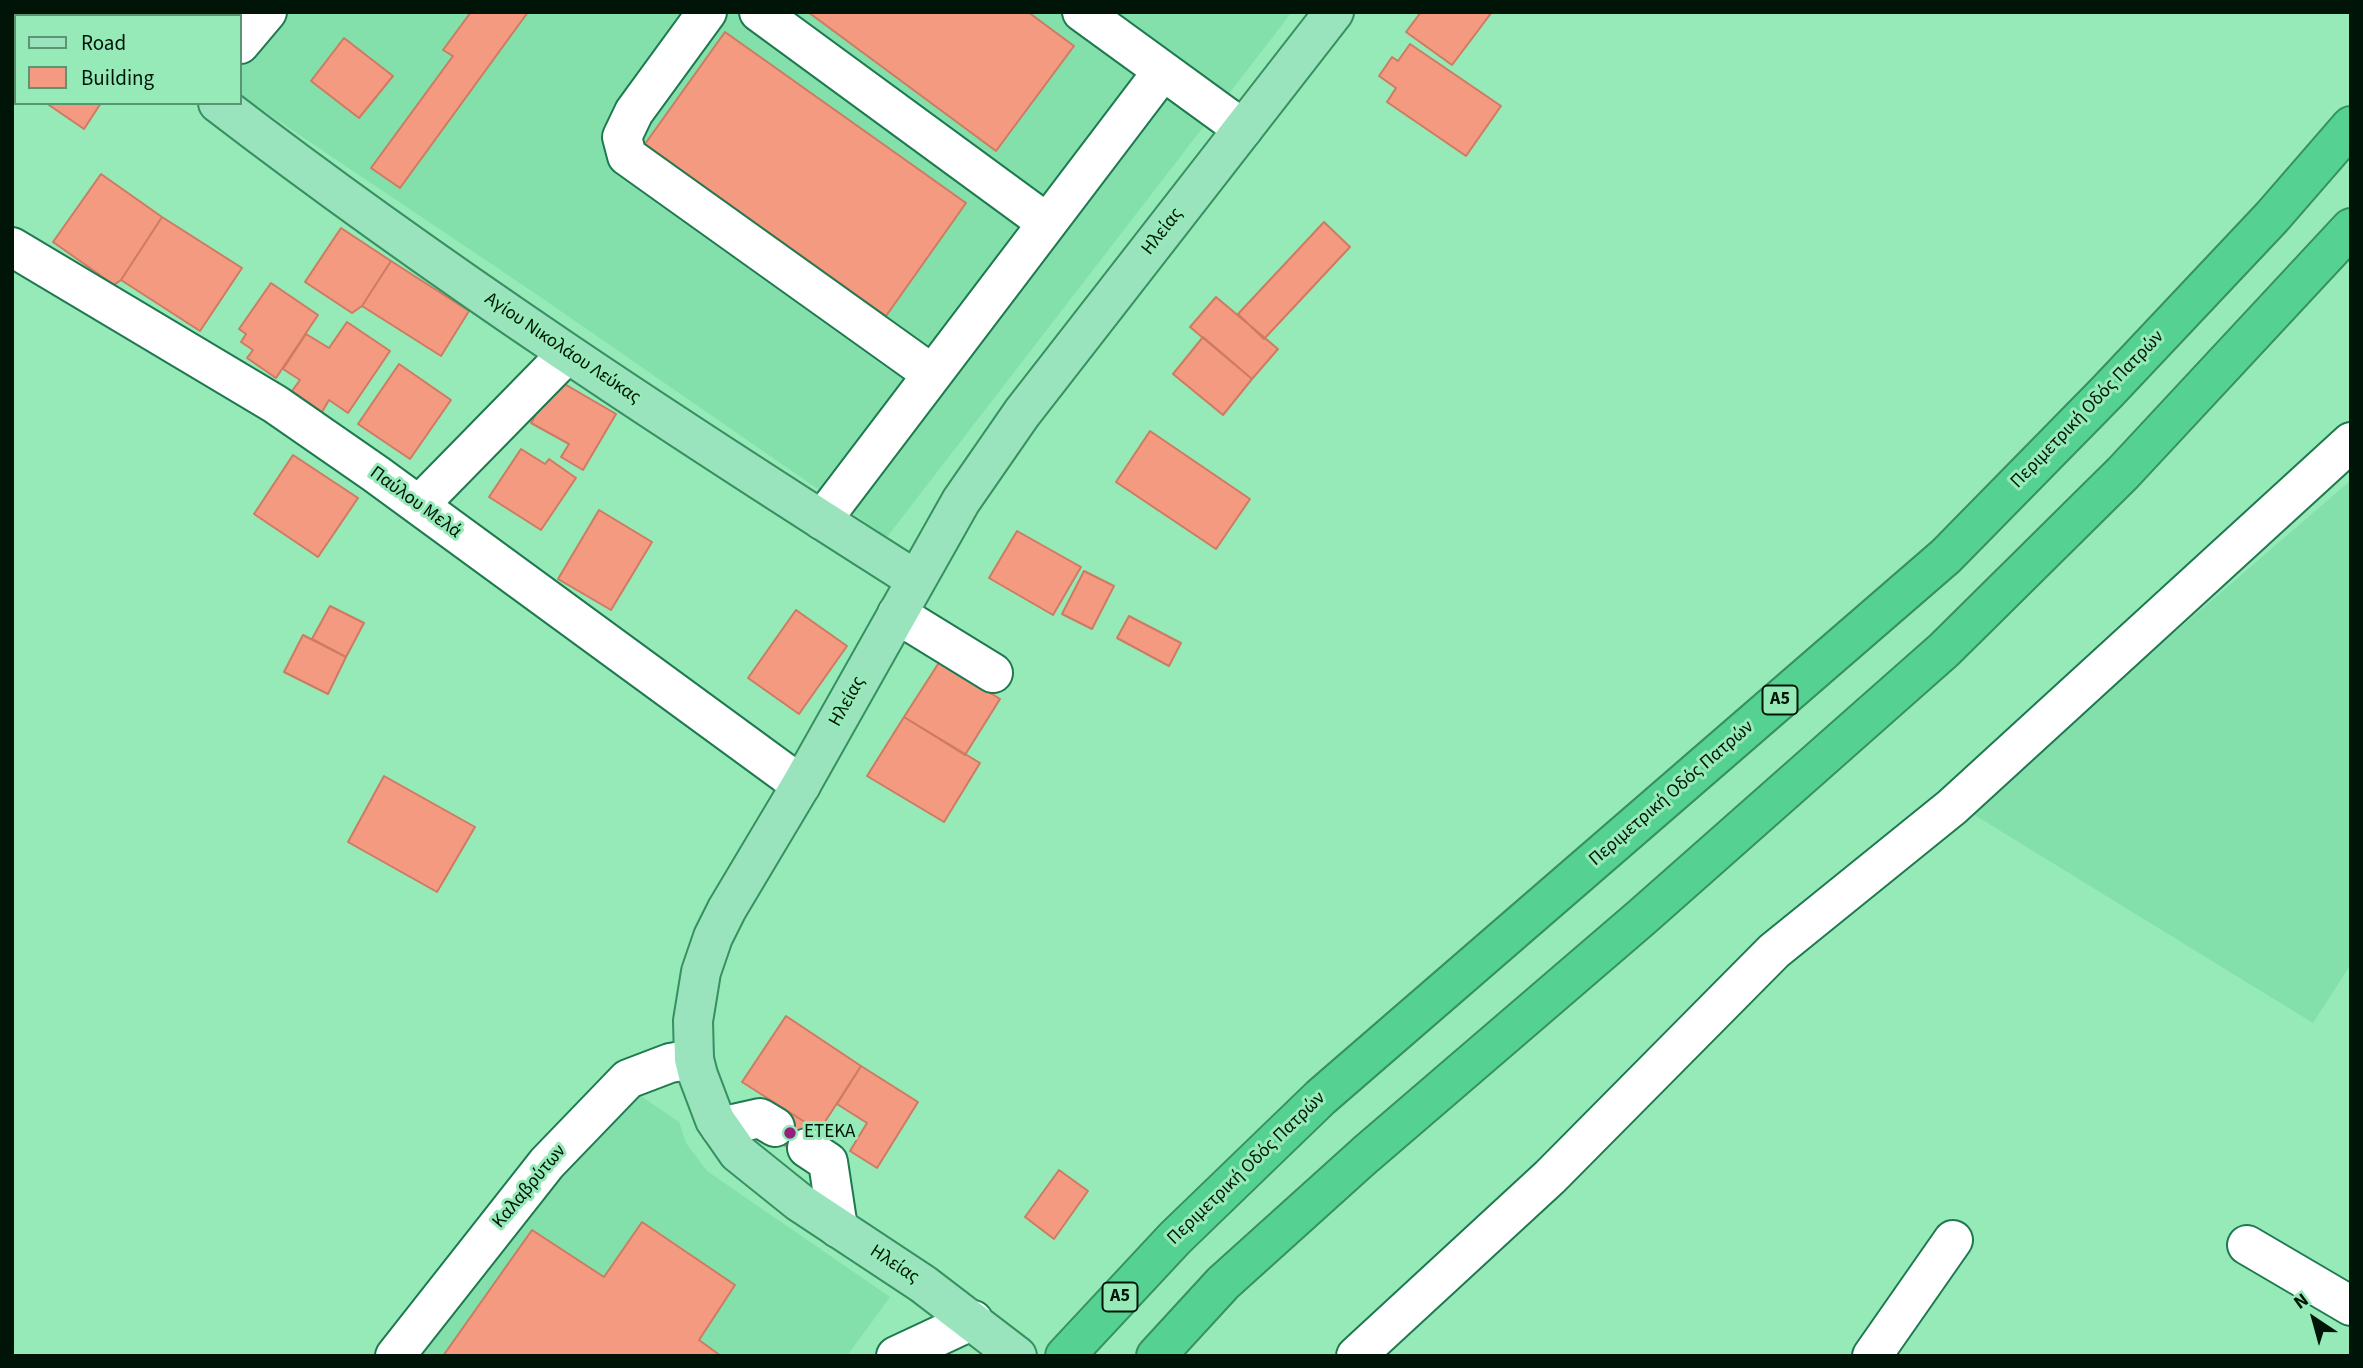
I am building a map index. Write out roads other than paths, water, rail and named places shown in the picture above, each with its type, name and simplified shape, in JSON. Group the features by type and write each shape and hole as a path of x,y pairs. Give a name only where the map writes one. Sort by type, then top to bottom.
{"highway":[{"name":"Περιμετρική Οδός Πατρών","path":"1065,1356 1175,1238 1321,1097 1946,556 2116,383 2272,217 2351,126"},
{"path":"1156,1356 1223,1283 1365,1154 1642,917 1944,650 2123,473 2351,228"}],"main road":[{"name":"Ηλείας","path":"1017,1356 923,1284 768,1179 738,1153 715,1120 694,1059 692,1021 701,972 712,937 977,475 1022,413 1334,12"},
{"name":"Αγίου Νικολάου Λεύκας","path":"221,105 335,193 567,354 916,580"}],"street":[{"path":"242,42 267,12"},
{"path":"707,12 634,112 622,137 627,156 932,374"},
{"path":"759,12 1047,223"},
{"path":"1082,12 1243,129"},
{"path":"822,520 1162,72"},
{"name":"Παύλου Μελά","path":"12,247 275,404 419,505 801,785"},
{"path":"419,505 567,354"},
{"path":"1356,1356 1550,1177 1774,951 1952,807 2351,442"},
{"path":"897,614 993,673"},
{"name":"Καλαβρύτων","path":"395,1356 547,1163 628,1079 670,1063 694,1059"},
{"path":"720,1127 760,1118 775,1127"},
{"path":"807,1148 828,1162 838,1227"},
{"path":"1872,1356 1952,1240"},
{"path":"2247,1245 2351,1306"},
{"path":"896,1356 973,1320"}],"place":[{"name":"ΕΤΕΚΑ","path":"790,1133"}]}
